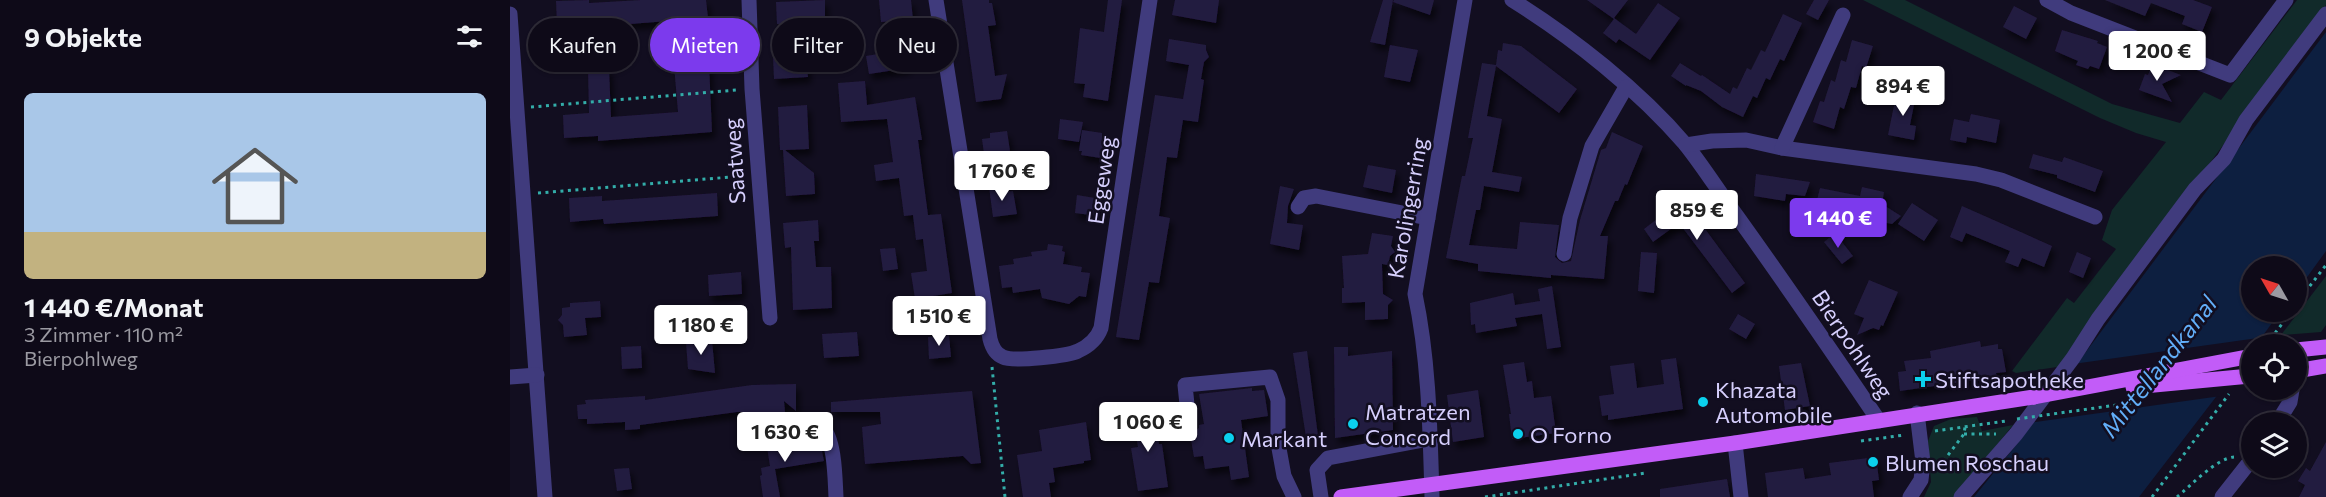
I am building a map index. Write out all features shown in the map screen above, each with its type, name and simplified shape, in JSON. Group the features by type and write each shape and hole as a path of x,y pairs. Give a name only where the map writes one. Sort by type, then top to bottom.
{"main road":[{"path":"2307,349 2326,347"},
{"path":"2034,397 2241,358"},
{"path":"2307,369 2326,366"},
{"path":"1341,497 1431,491 1879,421 1917,413 2034,397 2241,377"}],"street":[{"name":"Saatweg","path":"749,0 752,89 770,318"},
{"path":"936,0 990,339"},
{"name":"Eggeweg","path":"990,339 996,352 1004,358 1073,353 1090,344 1101,328 1150,0"},
{"name":"Karolingerring","path":"1431,491 1422,325 1415,294 1465,0"},
{"name":"Bierpohlweg","path":"1512,0 1539,17 1626,87 1686,145 1778,273 1879,421"},
{"path":"2047,0 2074,6 2230,75 2286,0"},
{"path":"510,14 545,497"},
{"path":"1961,497 2016,434 2195,189 2224,159 2246,120 2326,14"},
{"path":"1782,148 1843,15"},
{"path":"1564,254 1570,218 1592,146 1626,87"},
{"path":"1686,145 1712,141 1746,140 1782,148 1976,174 2001,180 2095,217"},
{"path":"1298,207 1304,198 1316,196 1428,218"},
{"path":"510,377 537,375"},
{"path":"1189,424 1185,385 1270,376 1278,400 1278,443 1284,476 1294,497"},
{"path":"1910,497 1921,480 1923,462 1917,413"},
{"path":"793,428 822,427 826,431 832,454 836,497"},
{"path":"1322,497 1317,470 1328,458 1429,439"},
{"path":"1735,443 1741,497"},
{"path":"2222,497 2241,473"}],"path":[{"path":"518,108 752,89"},
{"path":"524,194 758,175"},
{"path":"2307,290 2326,265"},
{"path":"2274,334 2283,322"},
{"path":"990,339 1005,497"},
{"path":"2152,497 2230,393"},
{"path":"1921,480 1936,472 1965,434 1965,427"},
{"path":"1965,434 2016,434"},
{"path":"2177,497 2217,463 2228,457 2241,459"}],"green space":[{"path":"1863,0 1905,0 2112,104 2180,123 2204,92 2221,100 2297,0 2326,0 2326,5 2063,363 2057,367 2016,373 2012,371 2067,298 2074,303 2116,249 2102,240 2112,210 2166,142 2100,118"},
{"path":"2326,276 2326,325 2321,332 2282,334 2291,322 2307,322 2307,301"},
{"path":"1977,417 1982,431 2013,425 1954,497 1924,497 1931,482 1928,441 1934,426 1951,419"}],"water":[{"name":"Mittellandkanal","path":"2326,32 2326,251 2307,277 2307,256 2241,256 2241,322 2273,322 2264,334 2241,334 2241,361 2139,497 1974,497 2013,449"}],"pier":[{"path":"2241,340 2241,370 2221,396 2029,423 2073,364"}],"building":[{"path":"589,0 589,3 706,0 708,18 650,18 650,22 638,23 638,18 557,18 556,1"},
{"path":"825,0 825,18 777,18 776,2"},
{"path":"879,0 911,0 913,18 881,18"},
{"path":"962,0 989,0 989,3 992,3 996,25 988,26 995,76 1007,74 1001,99 976,102"},
{"path":"1108,0 1122,0 1108,101 1083,97 1085,84 1074,83 1080,28 1104,32"},
{"path":"1175,0 1219,0 1216,23 1172,15"},
{"path":"1383,0 1393,0 1385,45 1370,42"},
{"path":"1394,0 1434,0 1430,15 1393,2"},
{"path":"1587,0 1628,0 1614,18 1636,34 1658,3 1680,18 1650,60 1619,39 1616,43 1603,33 1614,19"},
{"path":"1814,0 1829,0 1818,20 1806,14"},
{"path":"2105,0 2193,0 2212,7 2202,32 2182,24 2185,16 2151,3 2145,16"},
{"path":"2014,6 2037,18 2026,39 2003,27"},
{"path":"1783,14 1802,23 1784,61 1780,59 1770,80 1766,78 1757,98 1753,96 1743,117 1722,107 1701,91 1686,86 1671,76 1680,63 1730,94 1733,87 1737,89 1747,68 1751,70 1761,50 1765,52"},
{"path":"2062,30 2098,41 2097,43 2107,47 2099,69 2090,66 2088,69 2076,65 2078,61 2055,51"},
{"path":"1169,39 1206,45 1209,57 1204,62 1201,79 1204,80 1198,122 1183,120 1177,158 1167,157 1159,216 1170,218 1159,283 1149,282 1139,340 1116,337 1155,95 1183,99 1189,65 1166,61"},
{"path":"1852,40 1873,46 1866,68 1862,66 1856,88 1851,87 1844,109 1840,107 1834,129 1813,122 1820,101 1824,102 1831,80 1835,82 1841,60 1846,62"},
{"path":"1503,43 1521,46 1577,89 1559,113 1496,66 1487,116 1502,119 1492,172 1522,177 1519,192 1484,186 1480,210 1476,210 1469,245 1517,249 1520,222 1559,225 1555,257 1562,263 1571,261 1580,220 1601,150 1606,148 1612,132 1643,146 1627,185 1625,184 1618,201 1615,201 1600,236 1608,236 1604,279 1551,275 1551,278 1478,271 1478,264 1446,258 1462,176 1465,176 1473,138 1468,138 1482,63 1496,65 1498,50 1502,51"},
{"path":"1390,45 1418,50 1410,82 1384,77"},
{"path":"876,54 876,72 882,72 869,74 866,56"},
{"path":"2152,64 2181,75 2162,84 2172,102 2139,90"},
{"path":"588,72 609,72 611,117 678,112 675,72 709,72 712,132 598,141 598,136 564,138 563,115 589,113"},
{"path":"774,72 808,72 808,77 774,79"},
{"path":"865,81 867,105 915,97 922,140 918,140 928,215 941,214 952,293 933,296 935,304 916,305 911,273 927,271 923,239 916,240 913,215 904,216 899,178 876,181 874,165 893,162 887,119 841,122 838,83"},
{"path":"1897,91 1916,95 1910,125 1916,126 1914,140 1888,135"},
{"path":"807,105 809,149 785,150 814,173 815,194 786,196 783,150 780,150 778,107"},
{"path":"1971,114 2000,120 1996,143 1967,137 1966,143 1950,140 1954,119 1969,122"},
{"path":"1060,119 1083,122 1079,142 1058,139"},
{"path":"1082,130 1102,133 1102,137 1110,138 1107,159 1081,155 1082,151 1079,151"},
{"path":"1007,131 1011,158 985,161 982,139 990,138 990,133"},
{"path":"2033,154 2062,162 2064,157 2103,171 2095,192 2057,178 2057,175 2029,168"},
{"path":"1368,165 1396,170 1392,193 1363,187"},
{"path":"1756,174 1810,182 1805,196 1786,194 1785,201 1754,196"},
{"path":"1003,185 1004,192 1013,191 1017,214 993,217 989,187"},
{"path":"1280,186 1294,189 1288,206 1287,223 1303,225 1299,250 1270,244"},
{"path":"1862,187 1884,192 1882,204 1901,216 1892,224 1855,217 1853,225 1813,216 1820,188 1860,196"},
{"path":"717,193 718,216 604,224 603,219 570,222 569,198 602,196 602,201"},
{"path":"1077,195 1101,199 1099,216 1075,213"},
{"path":"1683,199 1745,283 1732,293 1679,223 1653,242 1644,229"},
{"path":"1912,203 1938,220 1924,241 1898,224"},
{"path":"1962,206 2052,246 2044,267 2022,258 2018,267 2005,262 2010,251 1966,233 1962,242 1950,237"},
{"path":"818,220 819,241 814,241 816,267 831,267 832,308 793,310 791,247 785,248 783,223"},
{"path":"1372,233 1393,236 1391,246 1395,252 1390,256 1388,265 1382,264 1383,294 1393,300 1388,305 1388,319 1365,320 1365,302 1342,303 1342,288 1344,288 1342,256 1368,254"},
{"path":"1835,233 1853,256 1842,264 1824,242"},
{"path":"1048,244 1063,246 1062,251 1065,252 1063,264 1082,267 1081,272 1090,273 1086,297 1079,296 1069,304 1042,298 1040,289 1013,293 1012,287 1002,288 999,266 1014,264 1013,259 1032,256 1031,252 1047,250"},
{"path":"895,248 898,269 883,271 880,249"},
{"path":"1641,252 1657,253 1654,293 1638,291"},
{"path":"2077,252 2091,258 2083,278 2069,272"},
{"path":"741,272 742,294 709,296 708,275"},
{"path":"1869,280 1898,292 1883,326 1881,325 1879,330 1873,328 1857,335 1864,318 1854,314"},
{"path":"1552,286 1561,347 1547,349 1542,314 1515,318 1517,326 1476,333 1475,324 1471,325 1470,303 1513,293 1515,305 1540,301 1538,289"},
{"path":"600,301 601,317 585,318 587,335 564,337 563,325 558,320 562,315 562,308 570,307 570,303"},
{"path":"1738,314 1755,324 1746,339 1729,329"},
{"path":"857,332 859,356 824,358 822,334"},
{"path":"949,335 951,357 929,359 928,337"},
{"path":"712,340 715,373 688,369 686,342"},
{"path":"1980,341 1981,347 1998,344 1998,349 2002,349 2006,372 1996,373 1997,377 1900,391 1898,372 1906,371 1904,361 1931,358 1930,351"},
{"path":"641,346 642,368 622,369 621,347"},
{"path":"1334,347 1348,347 1348,356 1392,351 1393,430 1335,438"},
{"path":"1307,351 1318,436 1306,437 1293,353"},
{"path":"1676,358 1683,409 1608,420 1608,415 1602,416 1599,396 1614,394 1610,366 1634,363 1637,388 1664,384 1661,360"},
{"path":"1524,362 1527,382 1532,381 1534,398 1551,396 1556,433 1512,439 1509,414 1511,414 1503,365"},
{"path":"1801,363 1810,406 1785,410 1779,366"},
{"path":"796,384 796,411 784,401 785,412 737,412 640,425 640,429 625,430 625,422 587,424 587,419 578,419 577,405 586,404 585,400 645,396 645,400 752,385"},
{"path":"1252,388 1252,391 1264,390 1268,416 1241,420 1249,477 1231,480 1229,466 1205,469 1203,456 1194,457 1190,434 1199,428 1199,425 1204,424 1199,394"},
{"path":"1478,390 1484,437 1453,442 1447,395"},
{"path":"972,391 981,463 971,464 963,456 865,464 862,427 881,424 880,412 831,412 831,402"},
{"path":"1153,408 1159,444 1162,444 1168,487 1138,491 1131,448 1138,447 1132,411"},
{"path":"1086,422 1091,460 1053,468 1055,482 1049,483 1051,497 1023,497 1017,455 1042,451 1039,430"},
{"path":"789,438 791,451 821,446 824,461 775,469 780,497 763,497 761,468 770,466 766,441"},
{"path":"2326,442 2326,497 2299,497 2305,485 2298,481 2300,478 2307,478 2307,469 2310,471"},
{"path":"1876,457 1879,480 1872,481 1874,497 1768,497 1765,473 1803,468 1805,479 1831,475 1829,463"},
{"path":"629,468 632,489 617,491 614,469"},
{"path":"1727,479 1730,497 1660,497 1660,489"}],"place":[{"name":"Stiftsapotheke","path":"1923,379"},
{"name":"Khazata Automobile","path":"1703,402"},
{"name":"Matratzen Concord","path":"1353,424"},
{"name":"O Forno","path":"1518,434"},
{"name":"Markant","path":"1229,438"},
{"name":"Blumen Roschau","path":"1873,462"}]}
